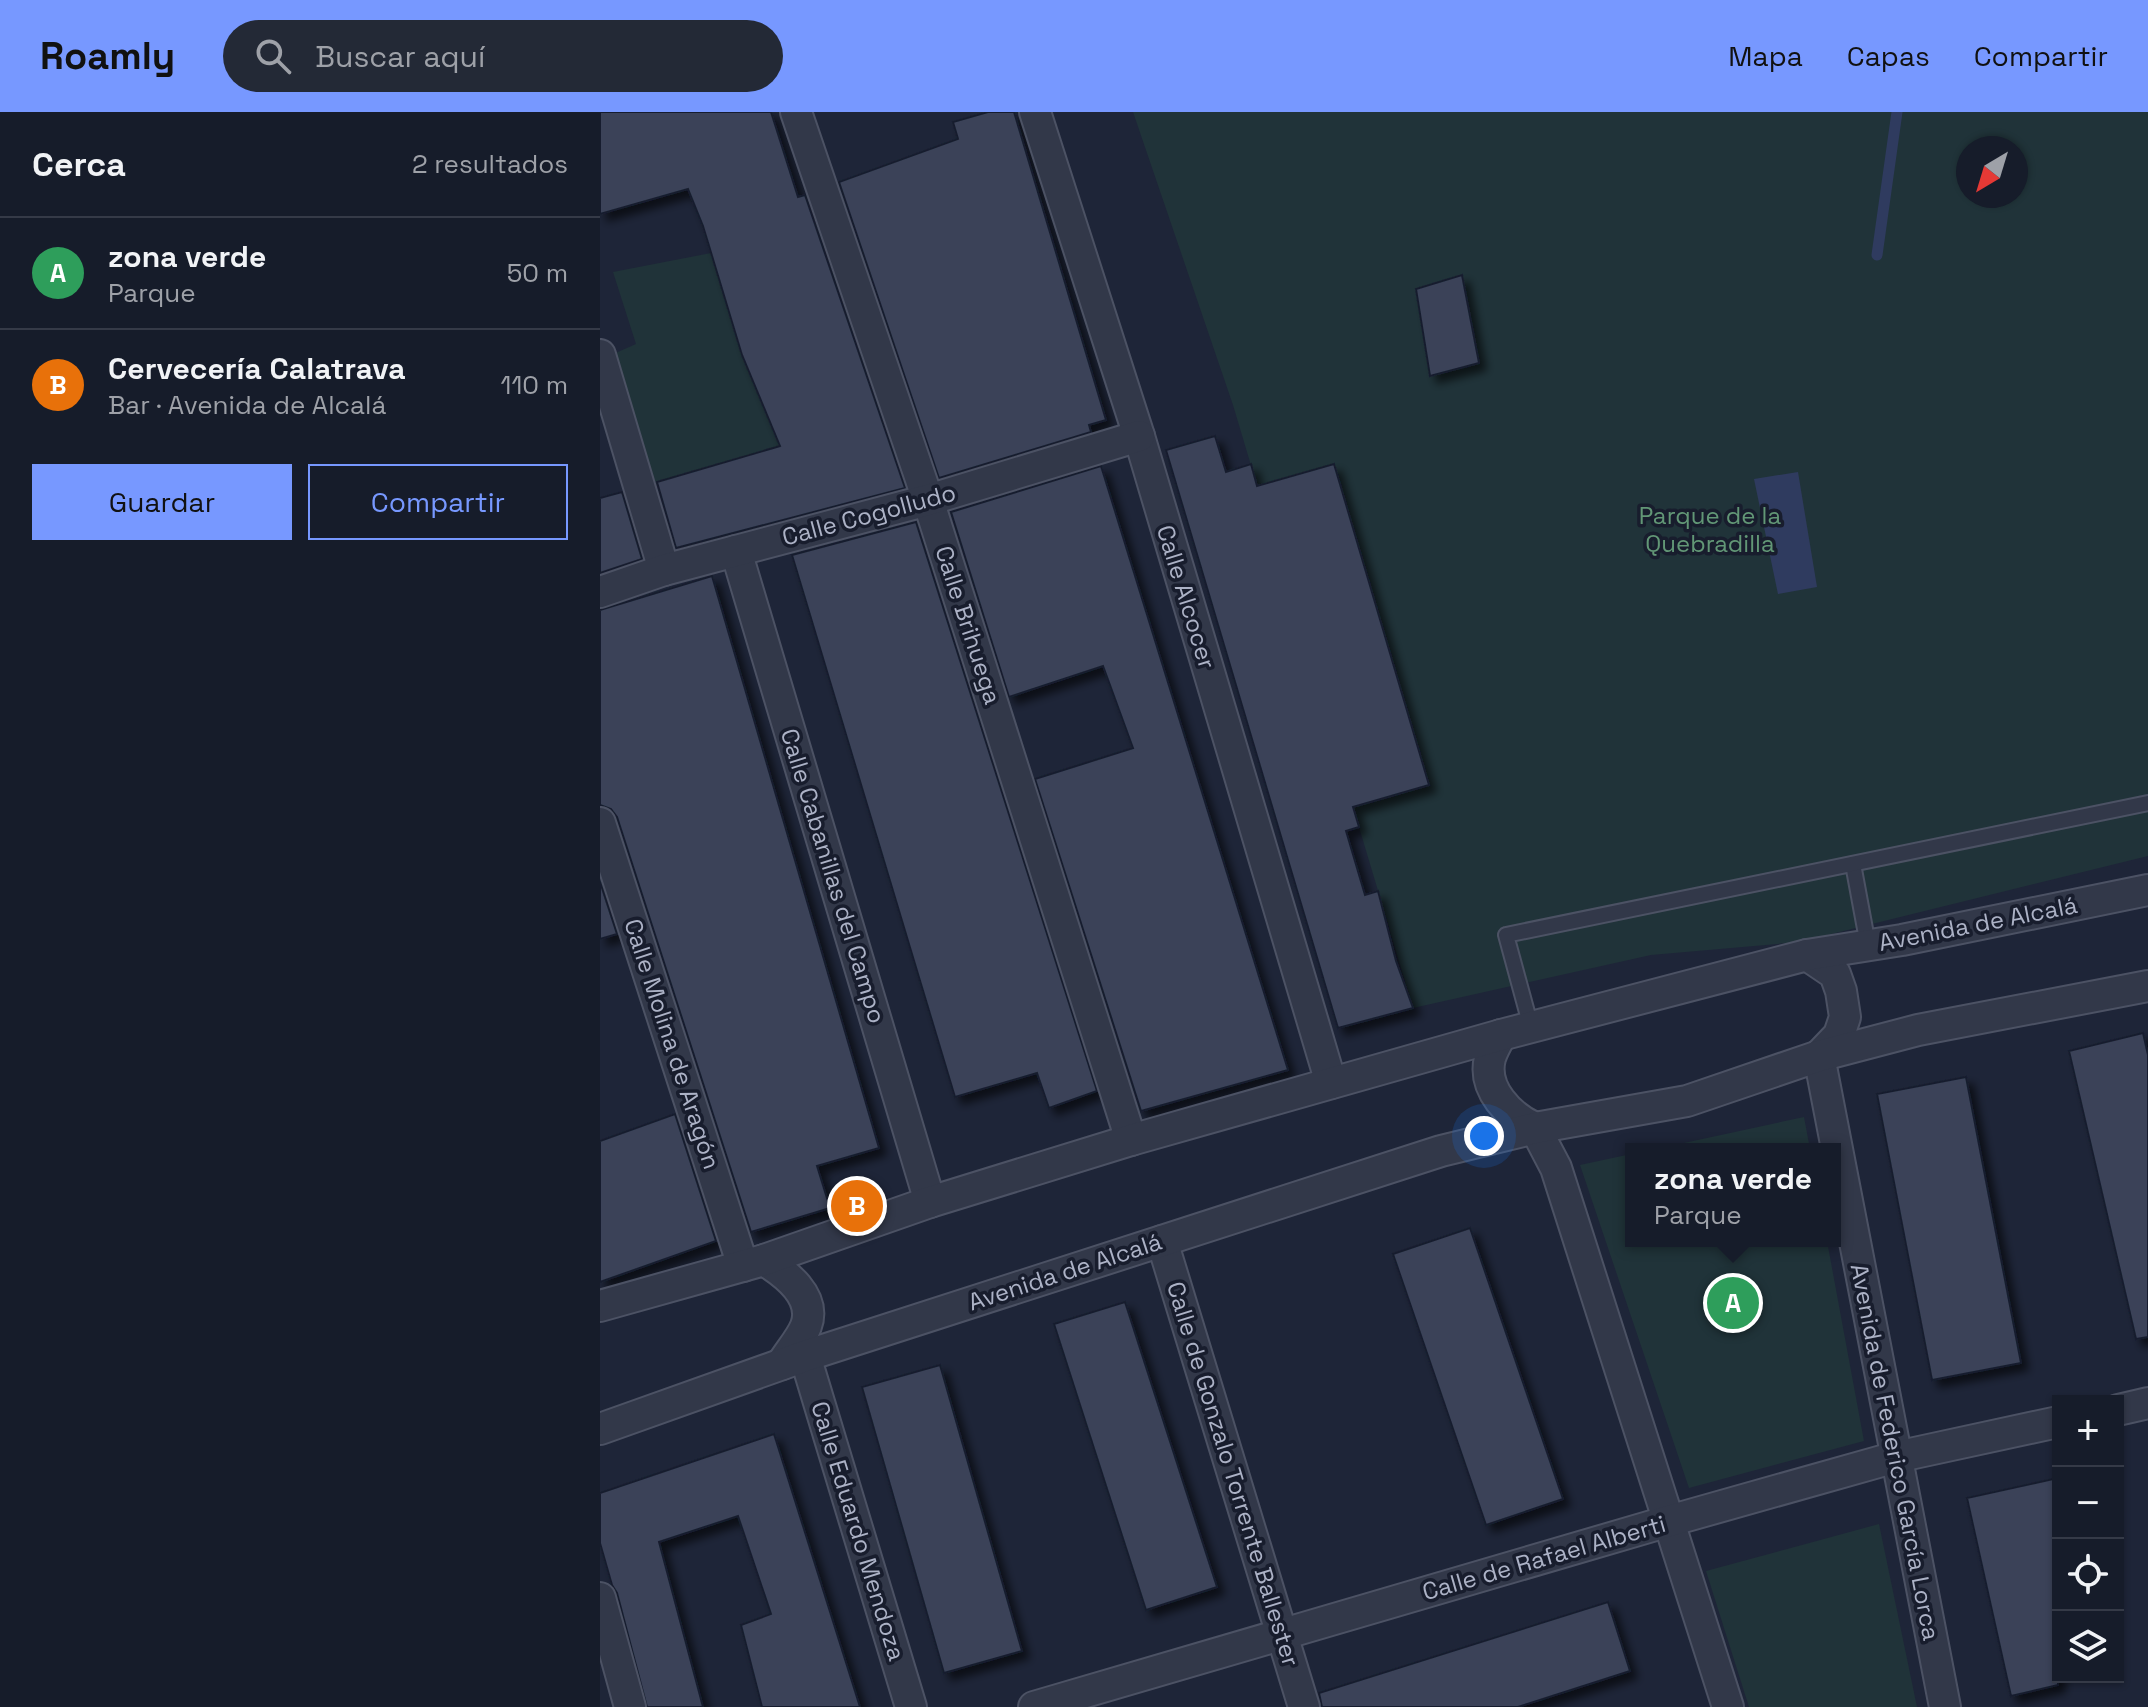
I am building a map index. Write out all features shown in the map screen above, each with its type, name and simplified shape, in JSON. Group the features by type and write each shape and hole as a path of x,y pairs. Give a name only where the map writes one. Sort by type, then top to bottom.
{"street":[{"name":"Calle Brihuega","path":"796,112 928,500 1131,1140"},
{"name":"Calle Alcocer","path":"1035,112 1139,436 1331,1083"},
{"path":"600,355 664,570"},
{"name":"Calle Cogolludo","path":"600,592 664,570 928,500 1139,436"},
{"name":"Calle Cabanillas del Campo","path":"736,551 930,1202"},
{"name":"Calle Molina de Aragón","path":"600,823 754,1263"},
{"name":"Avenida de Alcalá","path":"600,1306 754,1263 930,1202 1131,1140 1501,1035 1807,955 2148,890"},
{"path":"1807,955 1835,974 1845,1017 1839,1035 1819,1056"},
{"name":"Avenida de Alcalá","path":"600,1429 793,1360 1441,1151 1535,1128 1687,1101 1819,1056 1918,1030 2148,986"},
{"path":"1501,1035 1489,1060 1492,1084 1502,1103 1516,1119 1535,1128 1556,1168 1728,1707"},
{"name":"Avenida de Federico García Lorca","path":"1819,1056 1836,1143"},
{"name":"Avenida de Federico García Lorca","path":"1841,1171 1945,1707"},
{"name":"Calle de Gonzalo Torrente Ballester","path":"1162,1241 1304,1707"},
{"path":"754,1263 790,1277 805,1299 807,1323 793,1360"},
{"name":"Calle Eduardo Mendoza","path":"793,1360 911,1707"},
{"path":"2124,1409 2148,1403"},
{"name":"Calle de Rafael Alberti","path":"1034,1707 1896,1457 2052,1423"},
{"path":"600,1598 630,1707"}],"lane":[{"path":"1531,1027 1506,935 2148,803"},
{"path":"1853,864 1868,945"}],"green space":[{"name":"Parque de la Quebradilla","path":"1133,112 2148,112 2148,856 1799,942 1651,955 1413,1008 1233,405"},
{"path":"711,253 780,446 649,484 611,355 636,344 613,272"},
{"path":"1804,1117 1809,1143 1684,1143"},
{"path":"1625,1155 1625,1247 1828,1247 1864,1441 1689,1488 1580,1165"},
{"path":"1879,1524 1917,1707 1749,1707 1706,1571"}],"water":[{"path":"1798,472 1817,587 1778,594 1754,479"}],"building":[{"path":"600,112 771,112 798,197 805,195 905,488 676,548 657,482 780,446 742,355 703,226 688,189 600,214"},
{"path":"988,112 1014,112 1106,420 1089,425 1091,432 939,478 839,182 958,139 953,122"},
{"path":"1462,275 1479,363 1430,376 1416,289"},
{"path":"1215,436 1226,472 1251,464 1257,486 1334,464 1429,785 1353,807 1359,827 1346,831 1365,895 1378,891 1396,961 1413,1008 1338,1028 1166,450"},
{"path":"1101,466 1288,1070 1141,1111 1035,779 1133,748 1103,666 1009,697 951,512"},
{"path":"622,492 642,559 600,573 600,498"},
{"path":"916,522 1097,1091 1049,1108 1037,1073 955,1097 792,555"},
{"path":"712,576 879,1148 817,1166 830,1208 751,1232 617,817 611,809 600,805 600,610"},
{"path":"600,882 617,934 600,939"},
{"path":"2143,1033 2148,1055 2148,1337 2136,1339 2069,1051"},
{"path":"1966,1077 2021,1363 1932,1380 1877,1094"},
{"path":"675,1114 716,1241 600,1282 600,1141"},
{"path":"1470,1228 1563,1499 1486,1525 1393,1254"},
{"path":"1125,1302 1217,1587 1146,1610 1054,1324"},
{"path":"940,1365 1022,1651 944,1673 862,1387"},
{"path":"774,1434 860,1707 762,1707 741,1625 771,1614 738,1516 659,1542 703,1707 647,1707 617,1593 600,1543 600,1493"},
{"path":"2052,1479 2052,1683 2058,1685 2011,1696 1967,1498"},
{"path":"1608,1602 1630,1671 1518,1707 1322,1707 1319,1693"}],"waterway":[{"path":"1877,255 1897,112"}],"place":[{"name":"Cervecería Calatrava","path":"857,1206"},
{"name":"zona verde","path":"1733,1303"}]}
